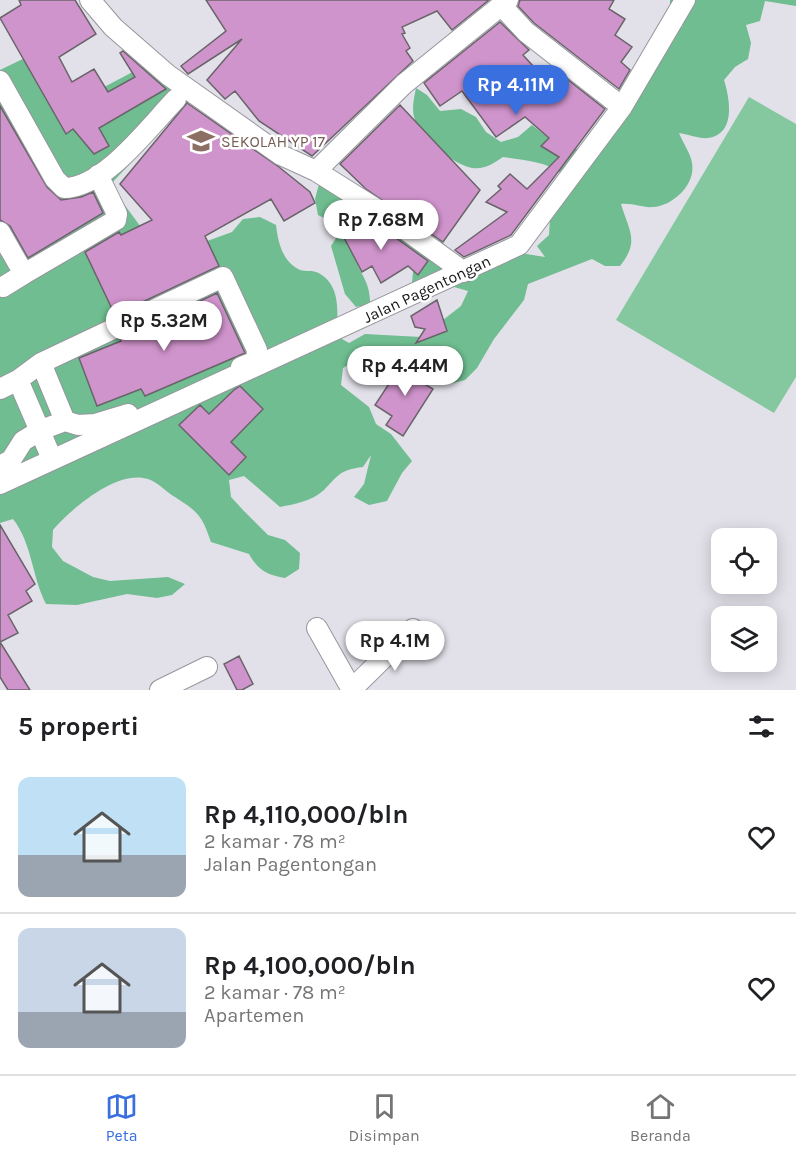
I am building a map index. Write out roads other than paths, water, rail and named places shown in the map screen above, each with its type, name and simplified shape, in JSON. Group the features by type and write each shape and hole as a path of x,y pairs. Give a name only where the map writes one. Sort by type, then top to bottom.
{"street":[{"path":"90,0 113,27 168,75 281,155 316,171 378,210 464,272"},
{"name":"Jalan Pagentongan","path":"0,484 519,245 622,107 685,0"},
{"path":"316,171 404,84 505,3 526,32 622,107"},
{"path":"0,81 55,179 64,188 86,185 111,166 176,99"},
{"path":"3,287 116,220 117,214 98,175"},
{"path":"0,232 24,274"},
{"path":"0,389 18,380 41,363 224,277 257,350 256,361 144,408 95,424 78,425 65,421 41,430 23,441 10,460 0,466"},
{"path":"41,363 65,421"},
{"path":"18,380 52,459"},
{"path":"317,628 352,689 413,629"},
{"path":"160,690 207,667"}],"place":[{"name":"SEKOLAH YP 17","path":"201,141"}]}
